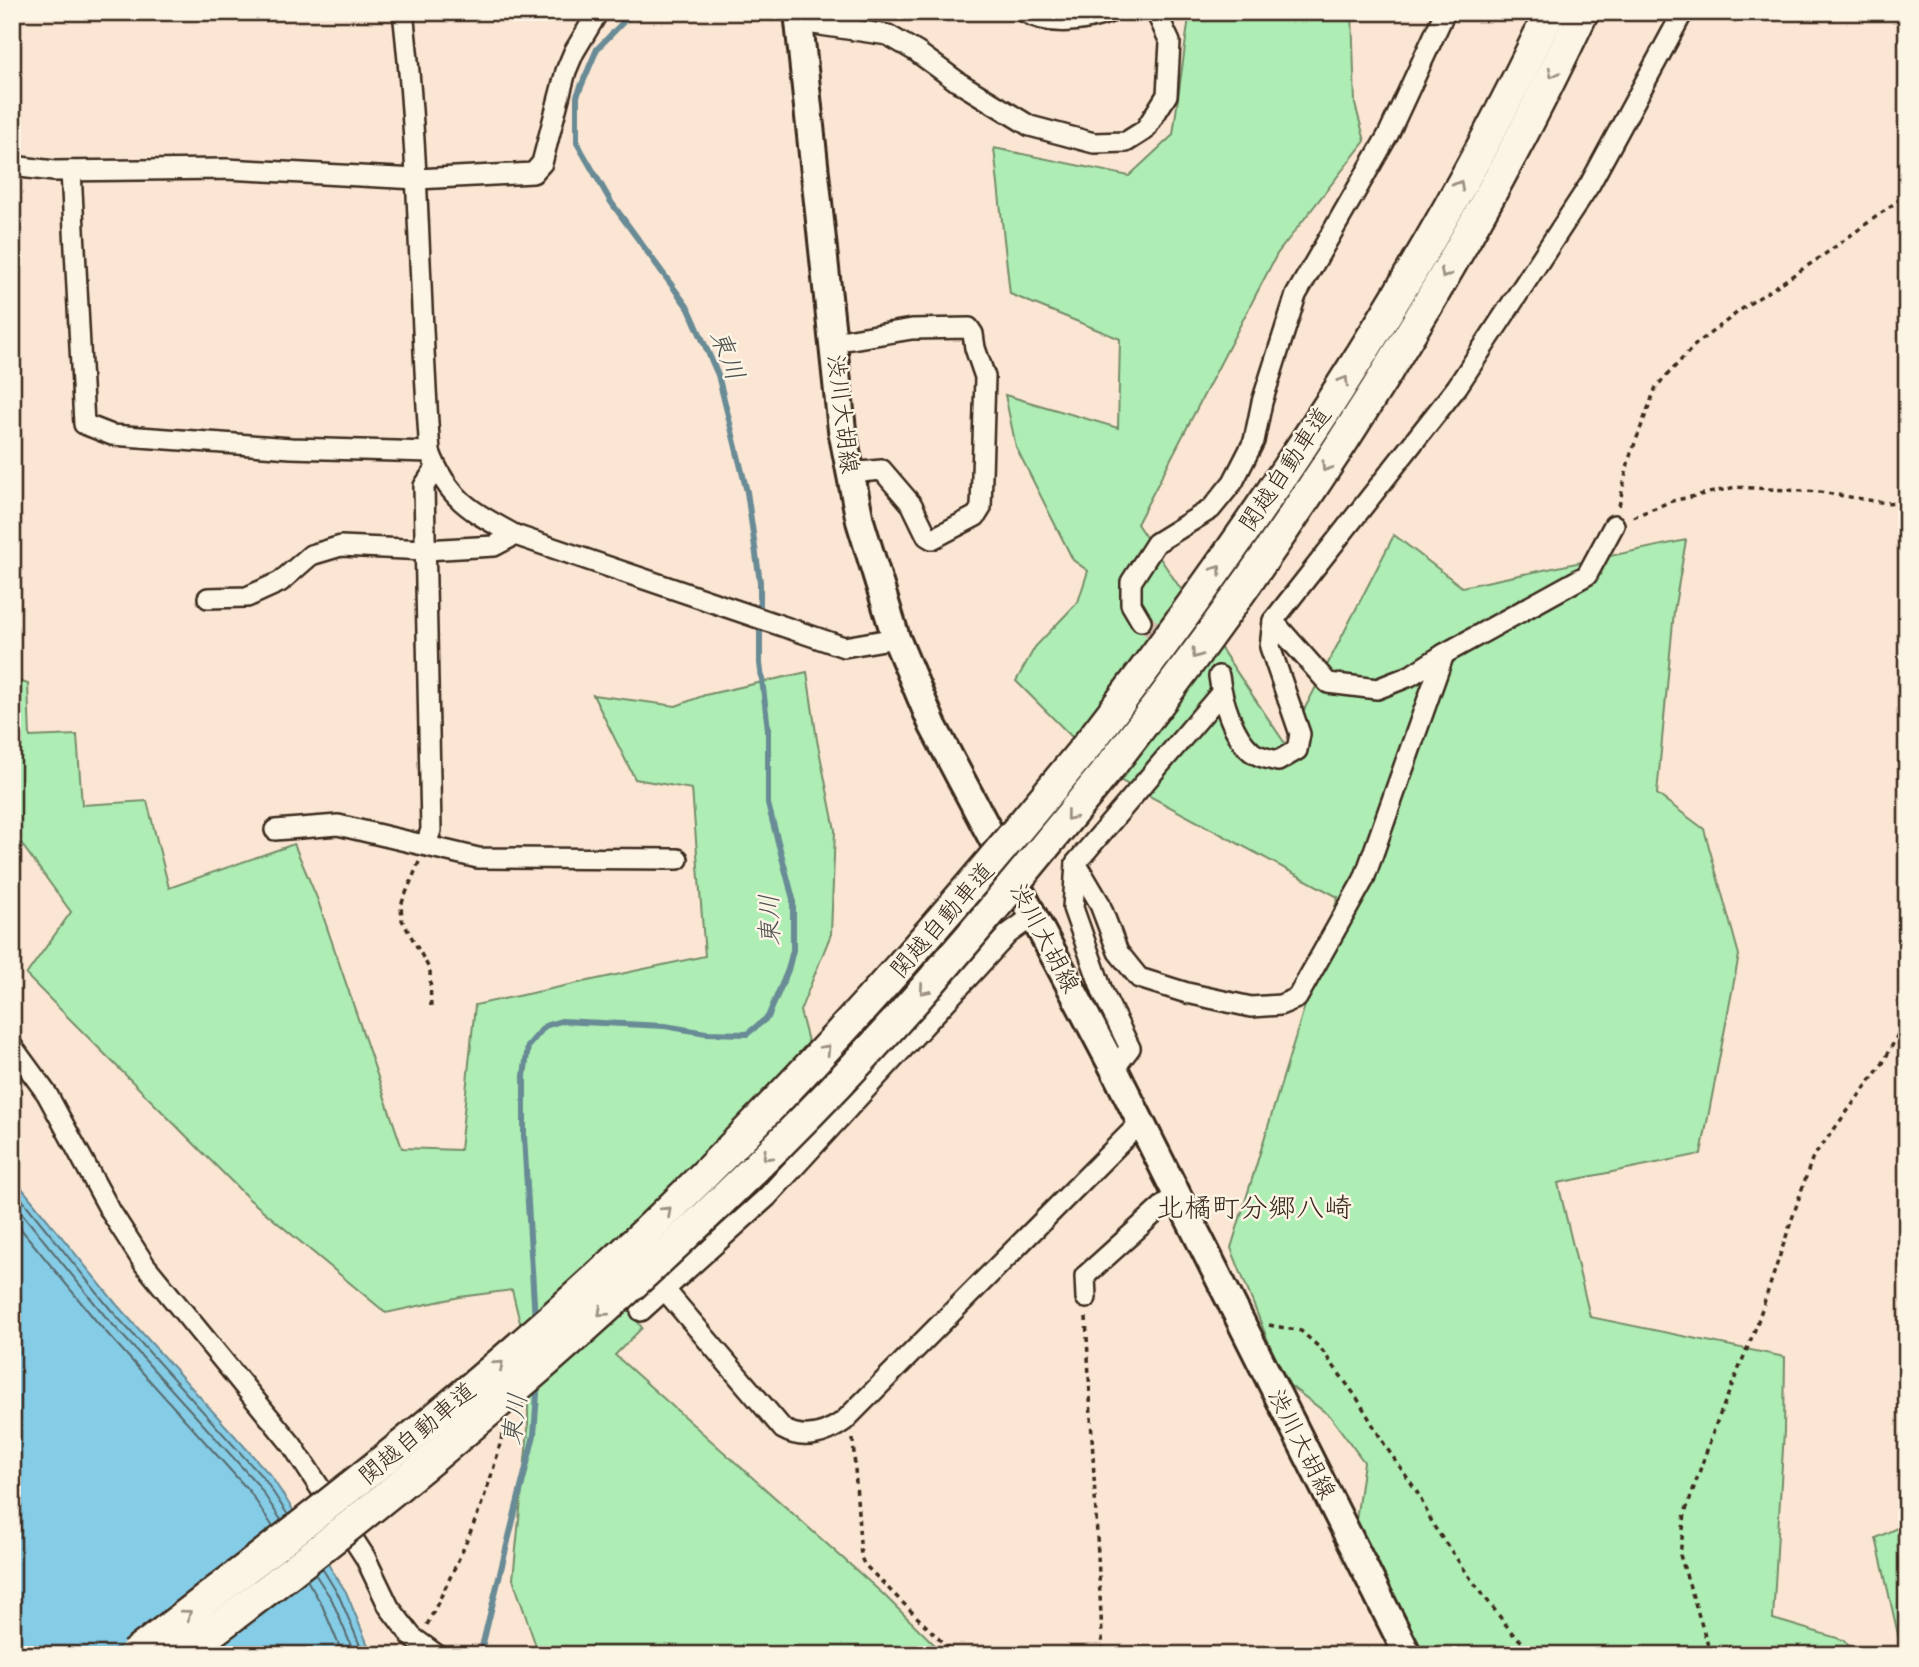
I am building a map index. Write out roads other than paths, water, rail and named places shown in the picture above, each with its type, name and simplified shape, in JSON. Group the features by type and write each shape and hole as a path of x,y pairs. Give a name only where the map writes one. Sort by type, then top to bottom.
{"highway":[{"name":"関越自動車道","path":"132,1655 352,1488 468,1392 585,1289 798,1080 984,871 1089,743 1162,648 1315,427 1388,311 1477,154 1550,12"},
{"name":"関越自動車道","path":"181,1655 279,1580 492,1408 709,1214 812,1111 909,1007 1003,899 1174,684 1350,431 1423,314 1583,12"}],"main road":[{"name":"渋川大胡線","path":"799,17 842,430 860,521 896,638 933,726 1114,1069 1408,1655"}],"street":[{"path":"403,12 417,178 433,460 424,485 431,830 426,844"},
{"path":"12,166 54,171 226,169 417,178 533,173 542,163 566,71 598,12"},
{"path":"1025,12 1034,18 1061,21 1087,21 1111,12"},
{"path":"799,17 888,35 1030,126 1094,143 1126,142 1145,130 1167,95 1170,42 1156,12"},
{"path":"1141,621 1131,604 1131,582 1156,543 1212,509 1233,482 1254,441 1262,402 1296,295 1388,135 1445,12"},
{"path":"1114,1069 1130,1048 1103,993 1073,908 1076,863 1220,685 1239,735 1253,754 1278,761 1297,750 1300,734 1270,646 1273,621 1457,387 1590,184 1684,12"},
{"path":"71,171 84,424 112,435 433,460"},
{"path":"834,342 912,329 969,328 985,377 981,508 976,516 932,539 927,536 912,505 882,470 849,473"},
{"path":"433,460 454,495 473,511 515,535 844,647 896,638"},
{"path":"1273,621 1328,683 1377,689 1410,676 1444,654 1587,575 1615,525"},
{"path":"208,598 247,597 280,582 311,555 341,546 426,550 494,546 515,535"},
{"path":"1076,863 1099,902 1118,952 1139,978 1187,993 1251,1007 1280,1005 1297,998 1364,880 1444,654"},
{"path":"275,830 338,825 478,858 678,859"},
{"path":"641,1311 767,1197 1008,934 1033,916"},
{"path":"12,1046 47,1094 111,1212 145,1265 292,1445 365,1557 389,1607 419,1643 437,1655"},
{"path":"665,1290 783,1429 794,1436 827,1433 844,1421 1133,1129"},
{"path":"1086,1298 1085,1276 1167,1202 1178,1197"}],"water":[{"path":"12,1176 117,1305 271,1476 346,1592 372,1655 12,1655"}],"waterway":[{"name":"東川","path":"535,1320 524,1136 524,1076 528,1046 545,1026 561,1021 665,1026 706,1033 747,1034 768,1017 788,970 793,950 793,899 768,804 768,729 760,663 760,582 747,492 718,375 689,309 611,202 577,143 577,96 597,49 633,12"},
{"name":"東川","path":"480,1655 534,1435 538,1380"}],"tunnel":[{"path":"1141,621 1219,676"}],"district":[{"name":"北橘町分郷八崎","path":"1254,1207"}]}
